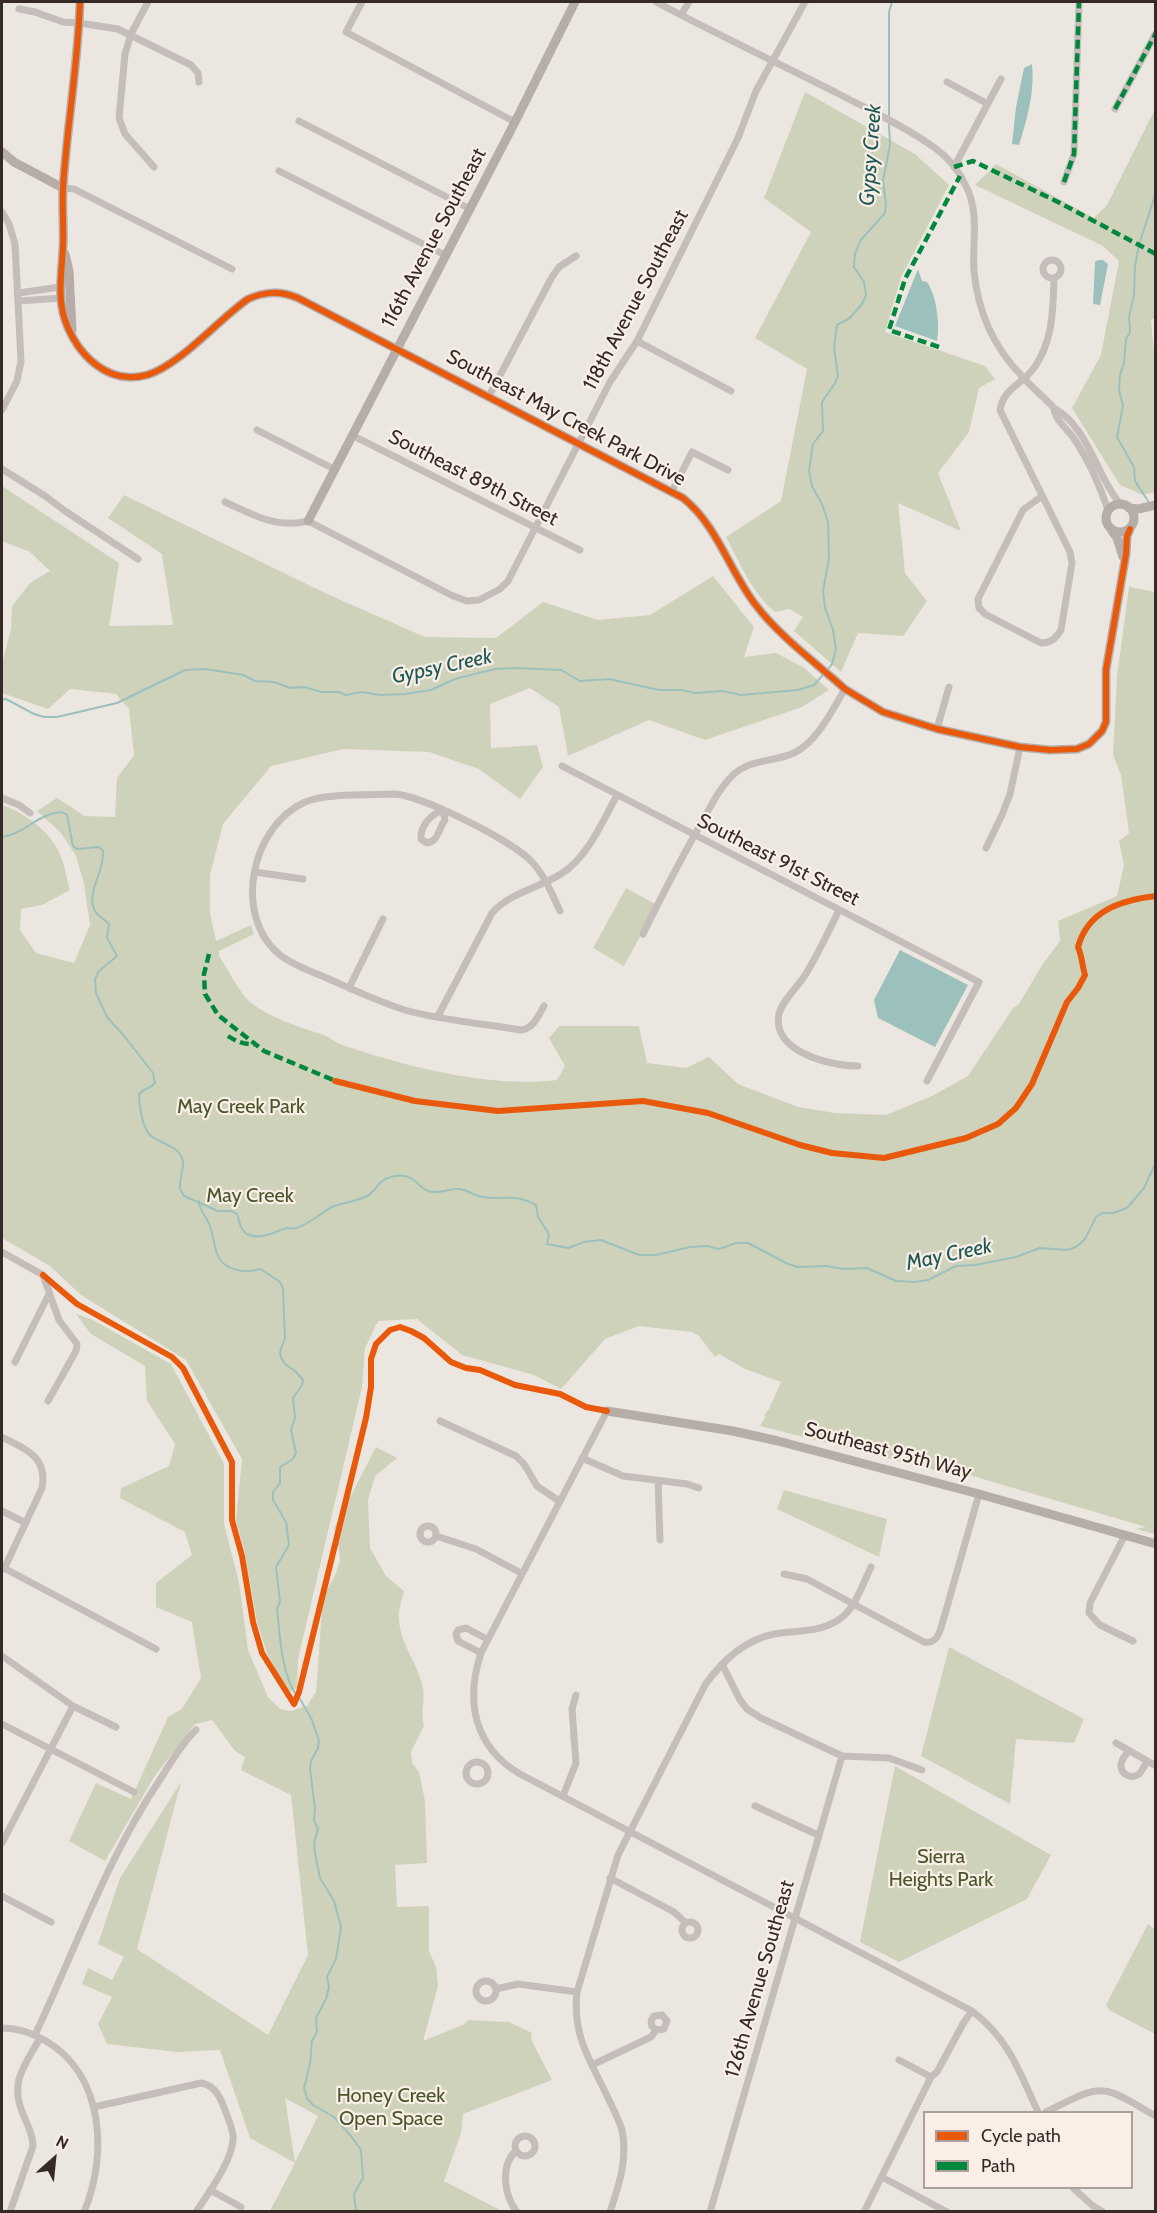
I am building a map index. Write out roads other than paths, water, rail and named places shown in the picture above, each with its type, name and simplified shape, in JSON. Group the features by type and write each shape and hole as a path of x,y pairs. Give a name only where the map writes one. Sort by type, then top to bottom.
{"street":[{"path":"72,335 64,318 61,292 63,188 80,22 80,2"},
{"path":"148,2 131,34 123,66 119,118 125,134 154,166"},
{"path":"362,2 346,32 515,122"},
{"name":"116th Avenue Southeast","path":"308,521 515,122 574,2"},
{"path":"656,2 903,129 934,148 954,167 968,189 973,206 976,228 974,272 984,318 999,349 1024,379 1062,413 1080,434 1102,478 1125,506 1132,511 1132,525"},
{"path":"681,15 688,2"},
{"name":"118th Avenue Southeast","path":"308,521 453,596 467,601 479,600 500,589 508,580 536,528 610,381 637,341 738,138 756,91 805,2"},
{"path":"1065,182 1074,154 1079,2"},
{"path":"19,9 35,12 54,20 107,26 131,34 191,65 198,73 199,82"},
{"path":"1115,109 1155,33"},
{"path":"954,167 1001,79"},
{"path":"947,82 988,104"},
{"path":"299,121 470,209"},
{"path":"2,152 14,162 63,188 74,189 232,269"},
{"path":"279,171 445,255"},
{"path":"2,213 9,224 15,244 20,371 2,410"},
{"path":"63,249 69,271 72,335"},
{"path":"489,396 552,277 559,267 576,256"},
{"path":"1042,496 1023,510 978,599 979,608 985,614 1041,643 1048,643 1056,639 1061,630 1072,563 1070,552 1000,410 1005,395 1024,379 1039,359 1049,337 1052,324 1054,278"},
{"path":"18,293 61,292"},
{"path":"19,301 61,292"},
{"name":"Southeast May Creek Park Drive","path":"72,335 84,356 102,370 122,376 144,376 174,361 248,299 258,294 276,292 307,302 672,491 690,504 703,518 743,586 763,614 845,689 882,712 937,729 1020,747 1050,750 1077,749 1089,744 1102,731 1107,714 1107,663 1124,562 1126,536 1132,525"},
{"path":"637,341 731,391"},
{"path":"1054,408 1055,416 1075,440 1089,465 1108,510 1106,524 1112,531 1121,533 1155,510"},
{"path":"257,430 334,470"},
{"name":"Southeast 89th Street","path":"352,435 580,550"},
{"path":"672,491 692,452 728,470"},
{"path":"2,469 138,559"},
{"path":"225,502 279,524 294,525 308,521"},
{"path":"1108,510 1125,506 1138,509 1155,505"},
{"name":"Southeast May Creek Park Drive","path":"1112,531 1117,538 1124,562"},
{"path":"937,729 950,687"},
{"path":"643,934 694,835 720,792 733,776 748,765 793,753 802,748 821,728 845,689"},
{"path":"986,848 1010,794 1020,747"},
{"name":"Southeast 91st Street","path":"562,766 979,982 927,1080"},
{"path":"544,1006 531,1027 521,1030 407,1011 291,962 270,946 258,927 252,898 255,872 268,834 289,812 305,802 321,798 395,794 415,797 516,848 534,864 560,911"},
{"path":"438,1016 492,914 504,902 560,875 579,858 617,795"},
{"path":"2,798 19,805 30,813"},
{"path":"442,810 445,820 438,830 437,838 434,842 427,843 421,839 420,831 433,813 442,810"},
{"path":"255,872 303,879"},
{"path":"839,910 807,973 779,1013 779,1024 786,1040 795,1048 842,1066 858,1066"},
{"path":"348,988 383,920"},
{"path":"2,1252 43,1275 59,1320 77,1344 76,1350 48,1401"},
{"path":"15,1362 49,1294"},
{"path":"607,1411 481,1653 473,1680 474,1713 484,1737 497,1756 520,1774 972,2012 986,2022 1004,2042 1038,2111"},
{"name":"Southeast 95th Way","path":"607,1411 734,1431 778,1441 979,1494 1155,1544"},
{"path":"440,1421 516,1456 524,1464 537,1486 559,1501"},
{"path":"2,1437 34,1455 43,1470 42,1488 3,1568 156,1649"},
{"path":"582,1458 623,1476 687,1484 699,1488"},
{"path":"658,1481 660,1540"},
{"path":"784,1574 807,1579 924,1642 932,1641 938,1636 979,1494"},
{"path":"2,1511 26,1523"},
{"path":"436,1536 476,1549 521,1573"},
{"path":"1125,1536 1090,1603 1089,1613 1100,1625 1133,1641"},
{"path":"610,2211 623,2168 623,2138 617,2118 577,2032 575,2007 577,1992 610,1878 629,1831 705,1685 722,1664 744,1647 764,1637 807,1631 834,1622 848,1611 871,1567"},
{"path":"481,1653 458,1641 456,1634 458,1630 466,1628 487,1639"},
{"path":"2,1656 73,1706 116,1727"},
{"path":"722,1664 740,1701 747,1709 761,1718 842,1756 889,1758 922,1770"},
{"path":"563,1796 576,1763 572,1709 576,1695"},
{"path":"2,1842 73,1706"},
{"path":"2,1724 134,1792"},
{"path":"10,2211 33,2146 33,2138 19,2105 17,2084 21,2072 116,1853 155,1786 182,1746 196,1730"},
{"path":"1116,1743 1155,1766"},
{"path":"1129,1750 1121,1764 1126,1775 1133,1777 1139,1774 1147,1761"},
{"path":"485,1766 497,1756"},
{"name":"126th Avenue Southeast","path":"710,2211 842,1756"},
{"path":"755,1806 818,1835"},
{"path":"610,1878 674,1912 686,1923"},
{"path":"2,1896 51,1922"},
{"path":"496,1989 518,1984 577,1992"},
{"path":"864,2211 931,2077 937,2072 964,2022 972,2012"},
{"path":"2,2028 38,2036 55,2046 82,2076 94,2107 98,2152 93,2186 84,2211"},
{"path":"592,2065 651,2037 656,2030"},
{"path":"899,2060 931,2077"},
{"path":"94,2107 201,2083 208,2085 221,2099 231,2126 233,2145 210,2190 196,2211"},
{"path":"1048,2111 1088,2093 1102,2090 1155,2116"},
{"path":"516,2151 507,2164 506,2184 510,2203 517,2211"},
{"path":"882,2177 947,2211"},
{"path":"1075,2189 1093,2206 1103,2211"},
{"path":"210,2190 241,2207"}],"water":[{"path":"1032,64 1032,85 1027,116 1019,145 1012,144 1016,107 1024,68"},
{"path":"1103,260 1108,264 1100,305 1093,304 1095,262"},
{"path":"918,269 922,281 927,282 930,288 935,303 938,319 937,341 895,326"},
{"path":"900,950 968,985 935,1047 878,1018 874,1000"}],"waterway":[{"name":"Gypsy Creek","path":"889,118 889,12 892,2"},
{"name":"Gypsy Creek","path":"829,668 836,649 823,591 829,558 828,522 822,504 812,486 809,471 813,444 823,431 822,402 838,376 834,347 837,325 850,318 862,304 866,295 864,282 854,267 855,254 860,241 885,213 883,181 890,145 889,124"},
{"path":"1148,501 1135,481 1134,467 1117,437 1123,406 1119,390 1120,375 1124,363 1126,339 1130,332 1129,317 1134,295 1135,266 1139,245 1156,192"},
{"name":"Gypsy Creek","path":"2,700 6,699 34,714 57,717 117,703 185,670 205,669 243,675 255,681 274,682 290,688 304,687 346,695 362,692 380,695 405,694 431,690 455,679 495,669 515,668 561,670 580,681 609,679 659,690 682,690 695,693 722,691 741,695 798,690 814,685 823,675"},
{"name":"May Creek","path":"2,837 18,832 53,813 62,812 67,815 73,846 77,849 99,847 103,851 103,859 92,897 95,911 109,924 107,938 117,956 99,971 95,979 96,993 107,1017 153,1073 155,1083 139,1094 140,1110 145,1127 150,1135 178,1151 181,1156 183,1164 180,1189 184,1196 218,1211 231,1211 237,1214 240,1226 252,1236 268,1235 287,1228 300,1227 332,1207 367,1196 386,1179 400,1176 412,1179 429,1191 461,1189 483,1197 515,1198 528,1201 536,1205 538,1217 549,1234 547,1244 568,1248 584,1242 601,1240 639,1255 656,1255 690,1247 708,1246 719,1249 736,1243 748,1243 797,1267 867,1268 896,1281 915,1282 928,1280 956,1266 975,1265 1016,1257 1040,1248 1067,1250 1076,1247 1085,1239 1096,1217 1102,1213 1113,1213 1127,1208 1144,1188 1156,1162"},
{"path":"199,1201 200,1208 210,1226 220,1260 236,1270 261,1269 280,1282 283,1288 285,1338 280,1352 281,1358 303,1380 293,1398 295,1418 291,1430 296,1453 293,1459 280,1467 280,1483 273,1492 273,1500 286,1522 289,1545 276,1567 280,1602 277,1609 284,1663 295,1693"},
{"path":"300,1699 312,1720 319,1741 310,1768 315,1809 314,1820 318,1829 314,1843 315,1854 320,1878 334,1901 341,1927 336,1959 327,1977 329,1987 326,1999 316,2018 317,2032 312,2041 310,2064 304,2088 307,2098 313,2105 334,2117 361,2150 363,2178 354,2194 356,2212"}],"park label":[{"name":"May Creek Park","path":"241,1107"},
{"name":"Sierra Heights Park","path":"941,1868"},
{"name":"Honey Creek Open Space","path":"391,2108"}]}
